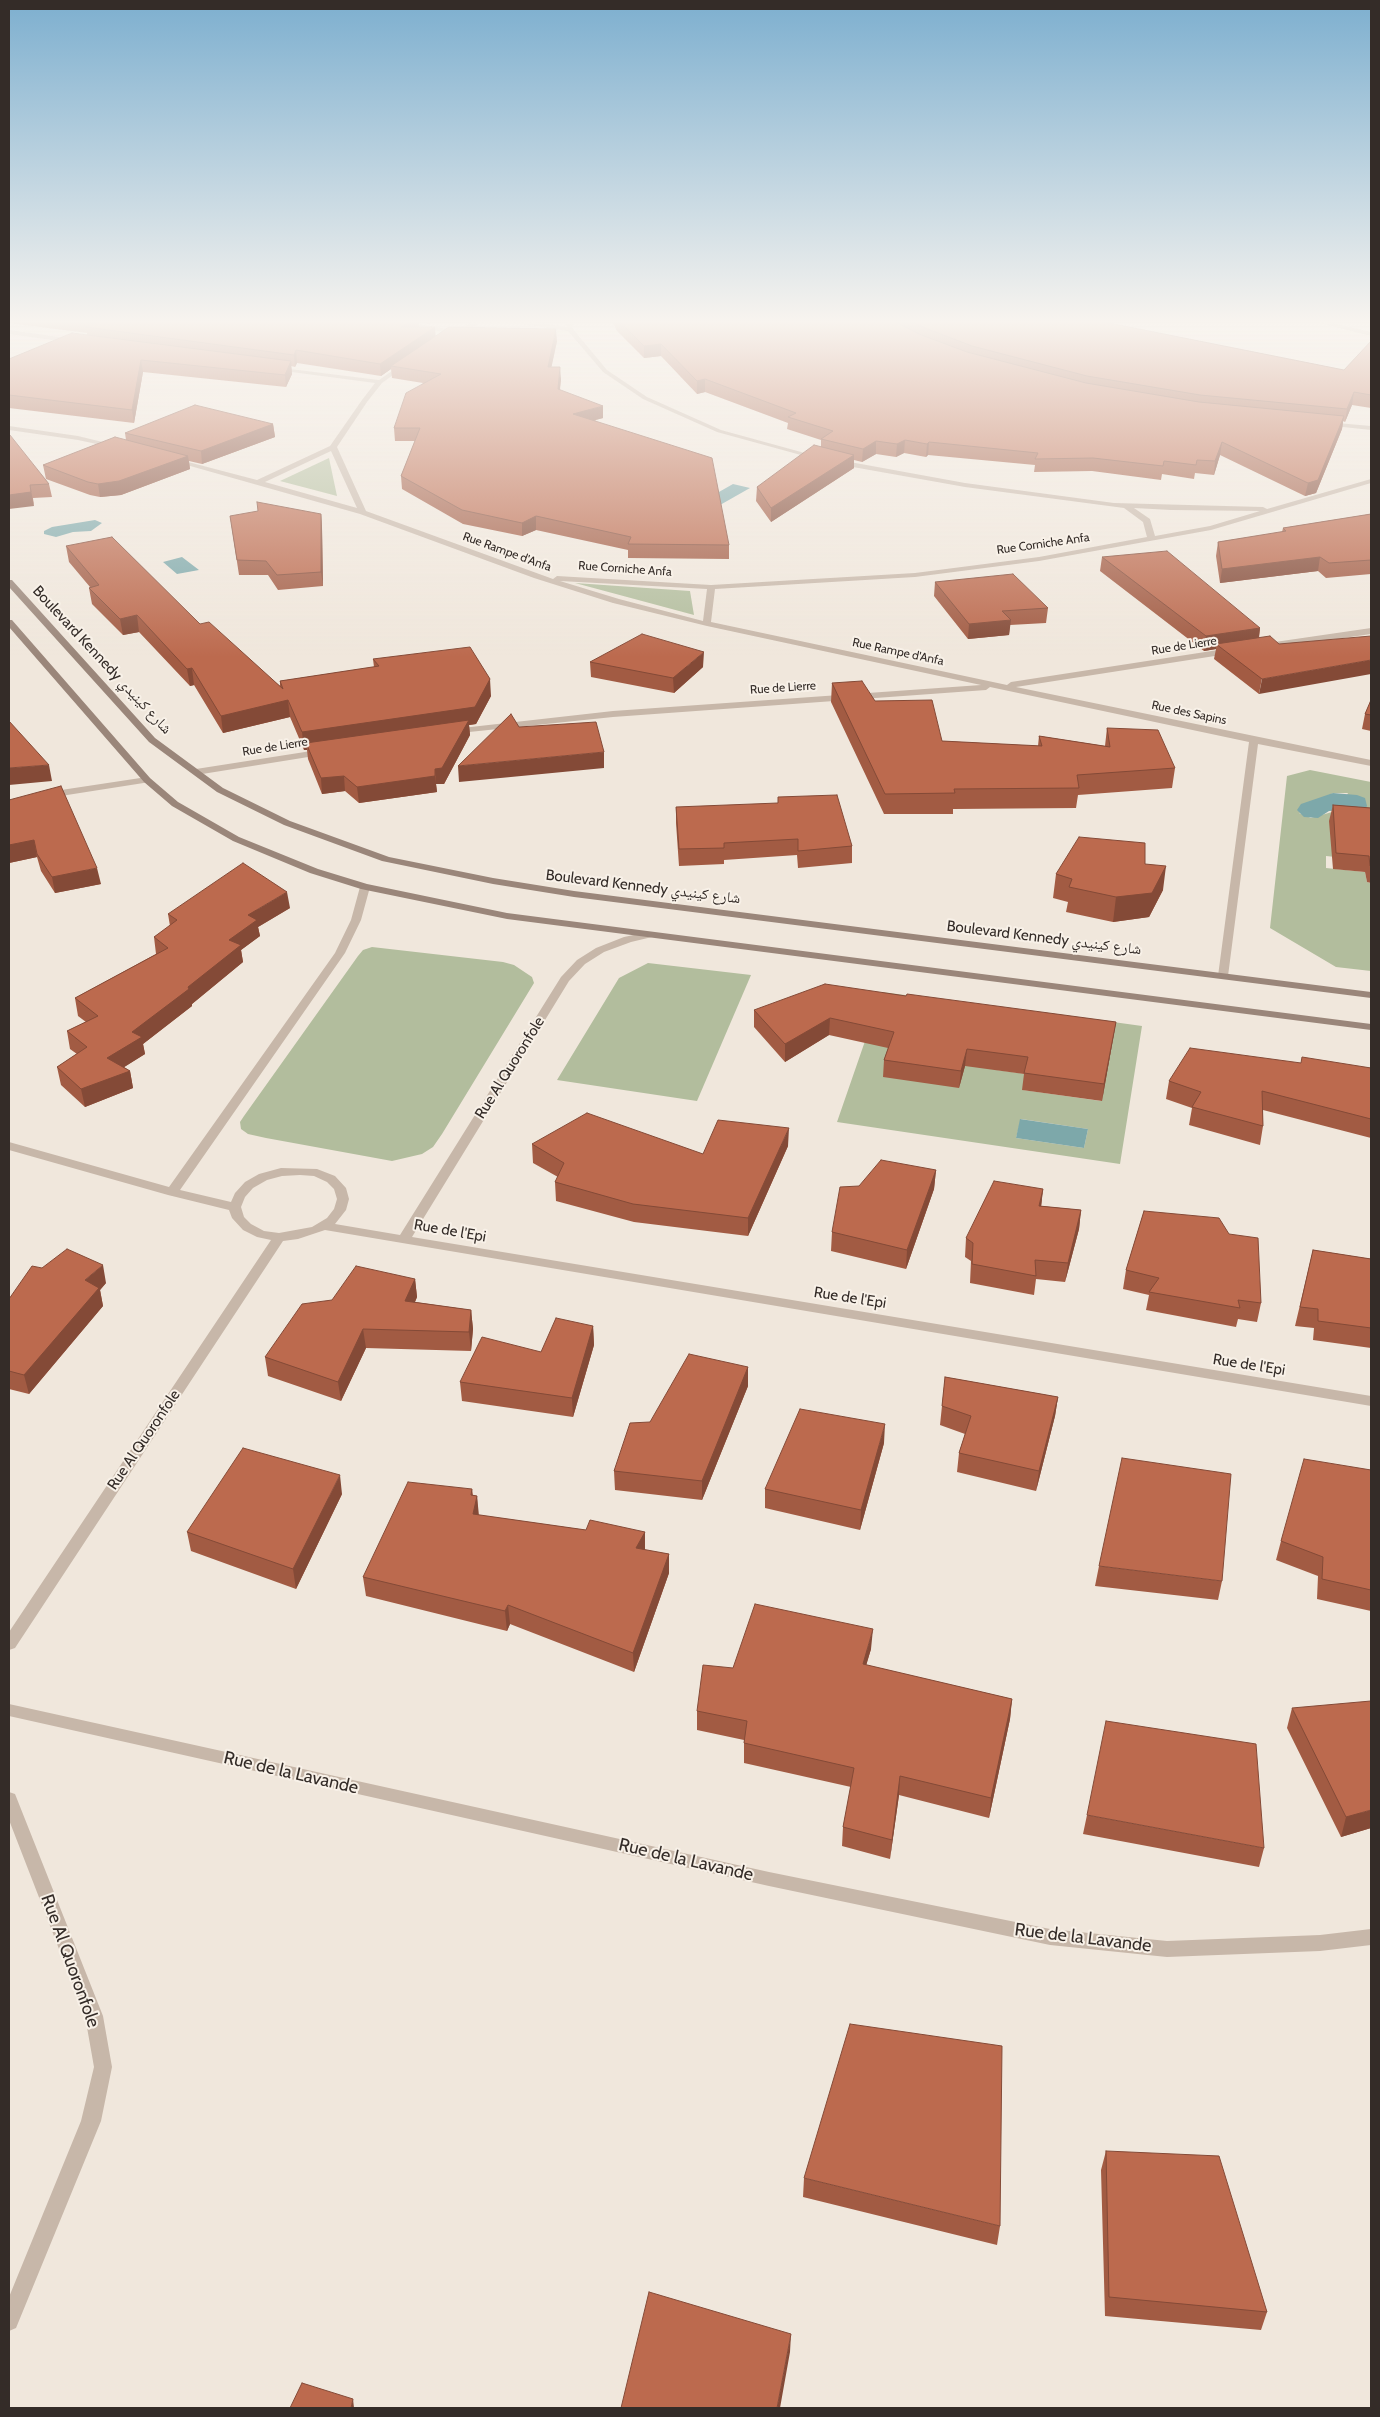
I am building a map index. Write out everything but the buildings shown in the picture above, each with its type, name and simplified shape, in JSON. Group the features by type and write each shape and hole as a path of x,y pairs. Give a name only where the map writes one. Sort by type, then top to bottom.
{"main road":[{"name":"Boulevard Kennedy شارع كينيدي","path":"9,582 152,740 220,790 259,811 316,835 386,858 453,874 583,895 1371,995"},
{"path":"9,622 147,780 175,804 236,839 314,871 365,887 470,910 648,935 1371,1027"}],"street":[{"path":"35,432 78,438 127,449"},
{"path":"259,482 333,447 342,432"},
{"path":"722,432 820,458 898,475 965,486 1125,506 1223,510 1278,509"},
{"path":"333,447 363,512"},
{"name":"Rue Rampe d'Anfa","path":"164,458 259,482 363,512 537,576 616,601 707,624 1002,686"},
{"name":"Rue Corniche Anfa","path":"537,576 711,587 915,575 1039,559 1211,528 1371,481"},
{"path":"1125,506 1147,521 1152,540"},
{"path":"707,624 711,587"},
{"path":"1255,648 1371,631"},
{"name":"Rue de Lierre","path":"443,733 623,713 1002,686 1245,649"},
{"name":"Rue des Sapins","path":"1002,686 1254,740 1371,762"},
{"path":"1223,976 1254,740"},
{"name":"Rue de Lierre","path":"196,772 338,750"},
{"path":"38,796 147,780"},
{"path":"172,1192 340,953 356,920 365,887"},
{"name":"Rue Al Quoronfole","path":"404,1240 565,979 581,962 600,950 628,939 648,935"},
{"path":"9,1146 172,1192 235,1207"},
{"path":"300,1171 317,1173 331,1179 340,1188 344,1199 340,1210 331,1221 323,1226 298,1235 279,1236 261,1234 247,1227 238,1218 235,1207 239,1196 249,1185 263,1177 281,1172 300,1171"},
{"name":"Rue de l'Epi","path":"323,1226 1371,1401"},
{"name":"Rue Al Quoronfole","path":"9,1644 279,1236"},
{"name":"Rue de la Lavande","path":"9,1710 779,1881 1050,1937 1167,1949 1320,1943 1371,1937"},
{"name":"Rue Al Quoronfole","path":"9,1799 94,2016 103,2067 91,2121 9,2321"}],"green space":[{"path":"329,458 337,496 280,481"},
{"path":"575,583 690,591 694,615"},
{"path":"1310,770 1371,782 1371,825 1365,860 1326,856 1326,868 1365,872 1367,882 1371,883 1371,971 1336,967 1270,928 1287,776","holes":["1333,793 1348,793 1339,810 1311,818 1299,813"]},
{"path":"372,947 503,962 514,965 532,977 534,983 442,1134 433,1147 422,1154 392,1161 248,1134 241,1129 240,1122 358,956 363,950"},
{"path":"648,963 751,975 697,1101 557,1080 619,978"},
{"path":"882,992 1012,1009 997,1070 1026,1074 1023,1090 1101,1101 1113,1039 1041,1012 1142,1026 1120,1164 837,1122","holes":["1021,1119 1088,1129 1084,1148 1016,1138"]}],"water":[{"path":"733,484 750,488 713,509 696,505"},
{"path":"95,520 102,523 91,531 73,532 56,537 44,534 44,531 52,527"},
{"path":"182,557 199,570 177,574 163,562"},
{"path":"1333,793 1357,795 1365,798 1367,806 1365,809 1329,811 1318,818 1304,817 1297,810 1301,804"},
{"path":"1020,1119 1088,1129 1084,1148 1016,1138"}]}
